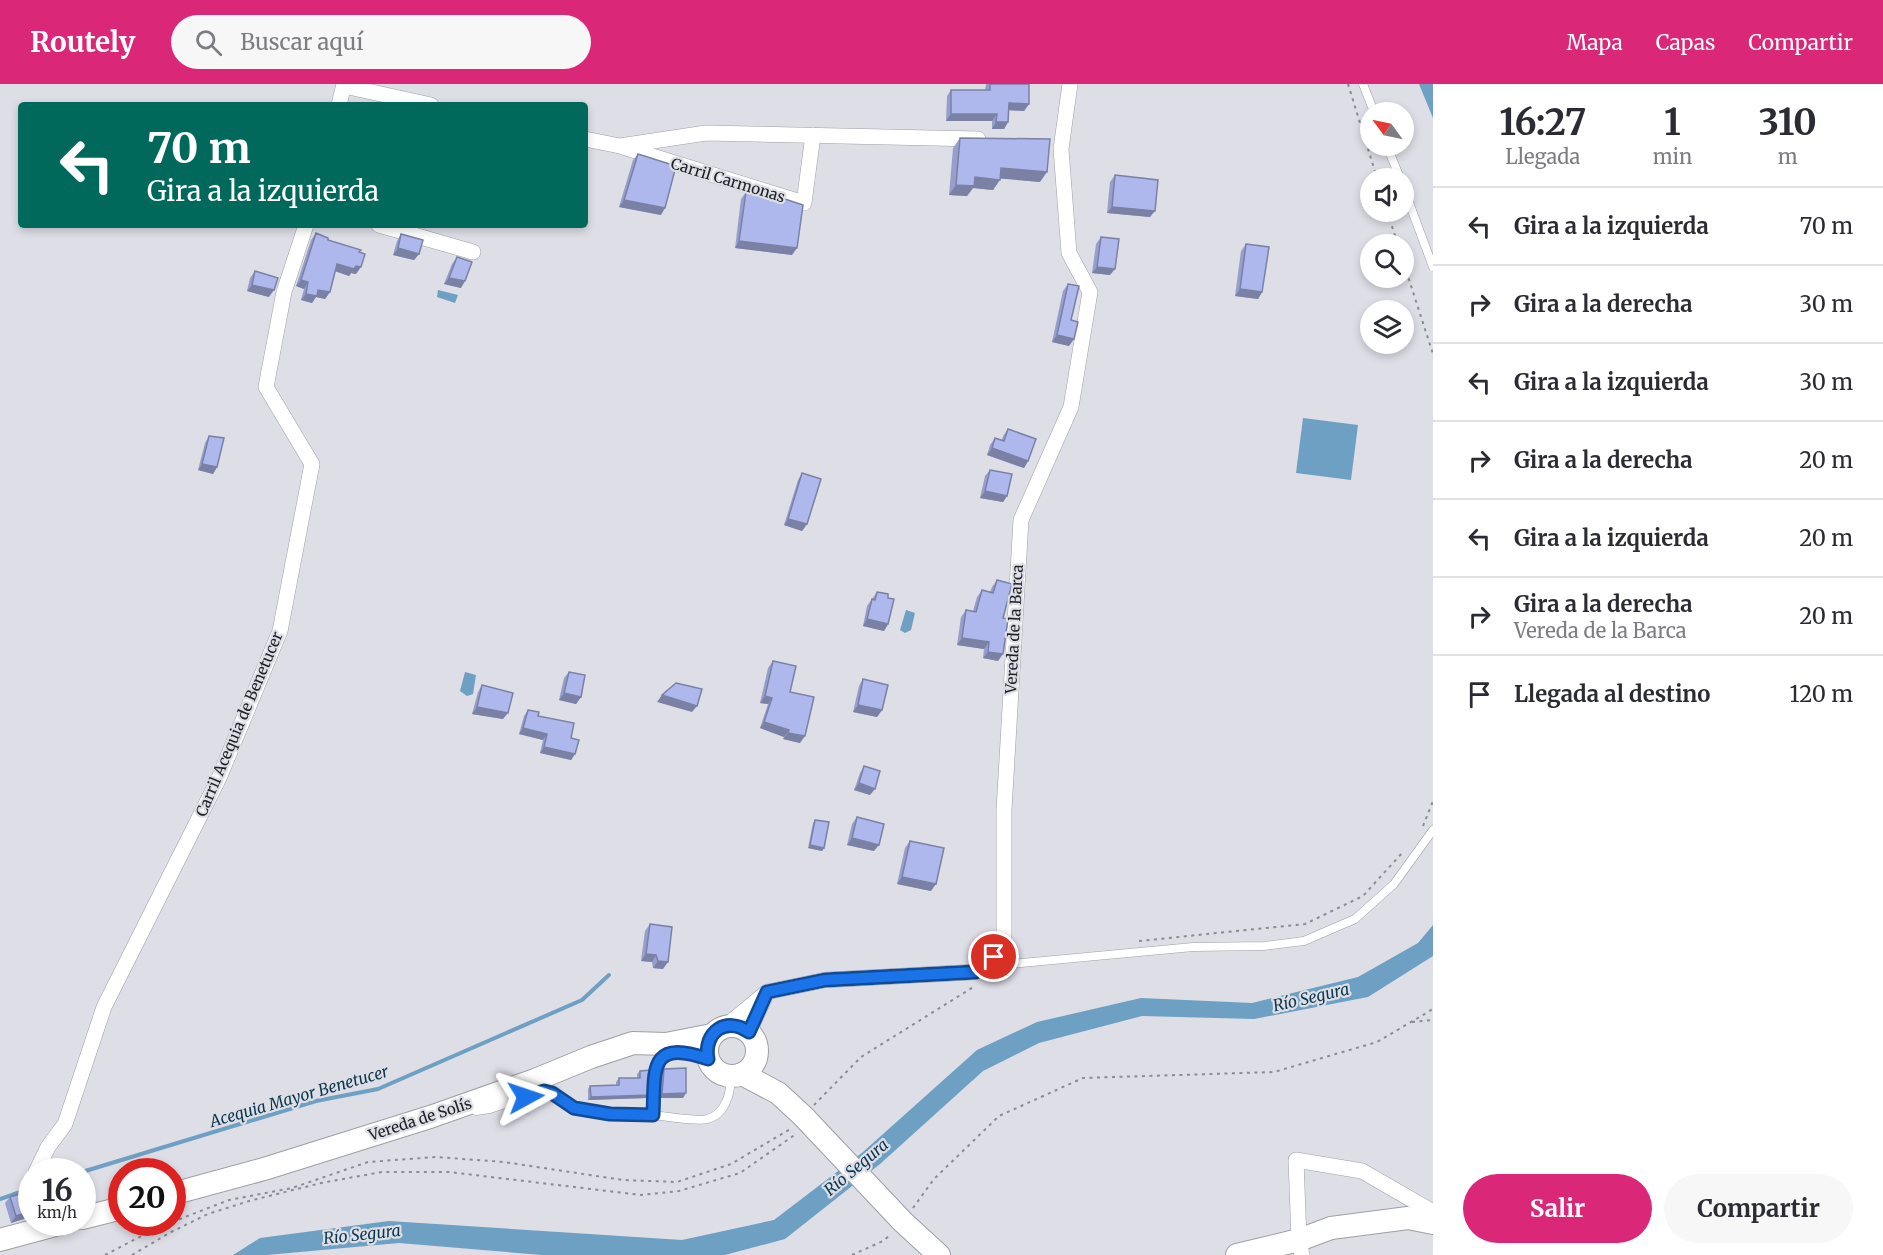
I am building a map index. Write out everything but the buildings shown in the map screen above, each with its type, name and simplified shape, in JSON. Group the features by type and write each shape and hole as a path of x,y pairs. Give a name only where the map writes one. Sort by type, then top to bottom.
{"street":[{"name":"Vereda de la Barca","path":"994,957 1004,936 1004,810 1021,520 1071,407 1090,292 1069,253 1061,148 1056,140 1070,84"},
{"path":"340,102 344,85 418,102"},
{"name":"Carril Carmonas","path":"620,147 706,133 991,139"},
{"name":"Carril Carmonas","path":"588,140 620,147 804,203 813,135"},
{"name":"Carril Acequia de Benetucer","path":"43,1158 65,1124 104,1007 219,778 280,631 312,464 266,387 284,292 305,228"},
{"path":"389,228 473,252"},
{"path":"778,1093 736,1075 717,1071 698,1056 719,1030 767,992 825,980 975,972 994,957"},
{"path":"749,1032 767,992"},
{"path":"719,1030 742,1027 749,1032 757,1047 757,1055 778,1093 807,1120 903,1222 939,1255"},
{"name":"Vereda de Solís","path":"186,1190 264,1169 430,1117 633,1043 666,1044 719,1030"},
{"name":"Vereda de Solís","path":"666,1044 698,1056"},
{"path":"736,1075 749,1069 757,1055"},
{"path":"1300,1248 1296,1160 1362,1171 1433,1212"},
{"path":"1237,1255 1300,1248 1331,1228 1408,1218 1433,1223"},
{"path":"0,1240 18,1233"}],"lane":[{"path":"1363,84 1370,102"},
{"path":"1414,216 1433,267"},
{"path":"994,957 1011,964 1193,947 1264,946 1305,941 1355,919 1394,884 1433,830"},
{"path":"653,1115 655,1066 660,1058 668,1054 698,1056"},
{"path":"430,1117 490,1109 544,1091 552,1093 574,1108 610,1114 707,1119 718,1112 729,1097 736,1075"}],"path":[{"path":"1348,84 1374,168"},
{"path":"1412,288 1433,354"},
{"path":"1422,826 1433,801"},
{"path":"1131,942 1305,924 1363,896 1403,852"},
{"path":"132,1255 208,1214 249,1200 321,1183 382,1172 449,1172 641,1195 679,1191 740,1173 784,1144 861,1056 981,982"},
{"path":"852,1255 883,1241 903,1222 934,1179 999,1116 1083,1078 1274,1072 1377,1042 1433,1009"},
{"path":"1409,1023 1433,1020"},
{"path":"186,1217 229,1200 292,1188 368,1162 436,1157 504,1162 623,1180 677,1182 730,1164 807,1120"},
{"path":"105,1255 141,1236"}],"water":[{"path":"1419,84 1433,84 1433,118"},
{"path":"438,290 458,295 455,303 437,297"},
{"path":"1303,418 1358,425 1351,480 1296,473"},
{"path":"906,610 915,613 911,630 905,633 900,630"},
{"path":"465,672 476,675 473,694 467,696 460,691"},
{"name":"Río Segura","path":"1433,925 1433,956 1368,997 1254,1019 1142,1016 1039,1043 983,1071 880,1164 785,1239 725,1255 542,1255 399,1243 267,1255 233,1255 260,1238 389,1221 682,1240 774,1220 863,1152 977,1050 1037,1022 1141,998 1252,1003 1358,977 1418,943"}],"waterway":[{"name":"Acequia Mayor Benetucer","path":"96,1168 316,1101 378,1089 582,1000 609,975"},
{"name":"Acequia Mayor Benetucer","path":"0,1199 18,1193"}],"route":[{"path":"526,1097 544,1091 552,1093 574,1108 610,1114 653,1115 655,1066 660,1058 668,1054 688,1052 708,1059 706,1051 708,1042 718,1029 734,1025 749,1032 767,992 825,980 975,972 994,957"}]}
